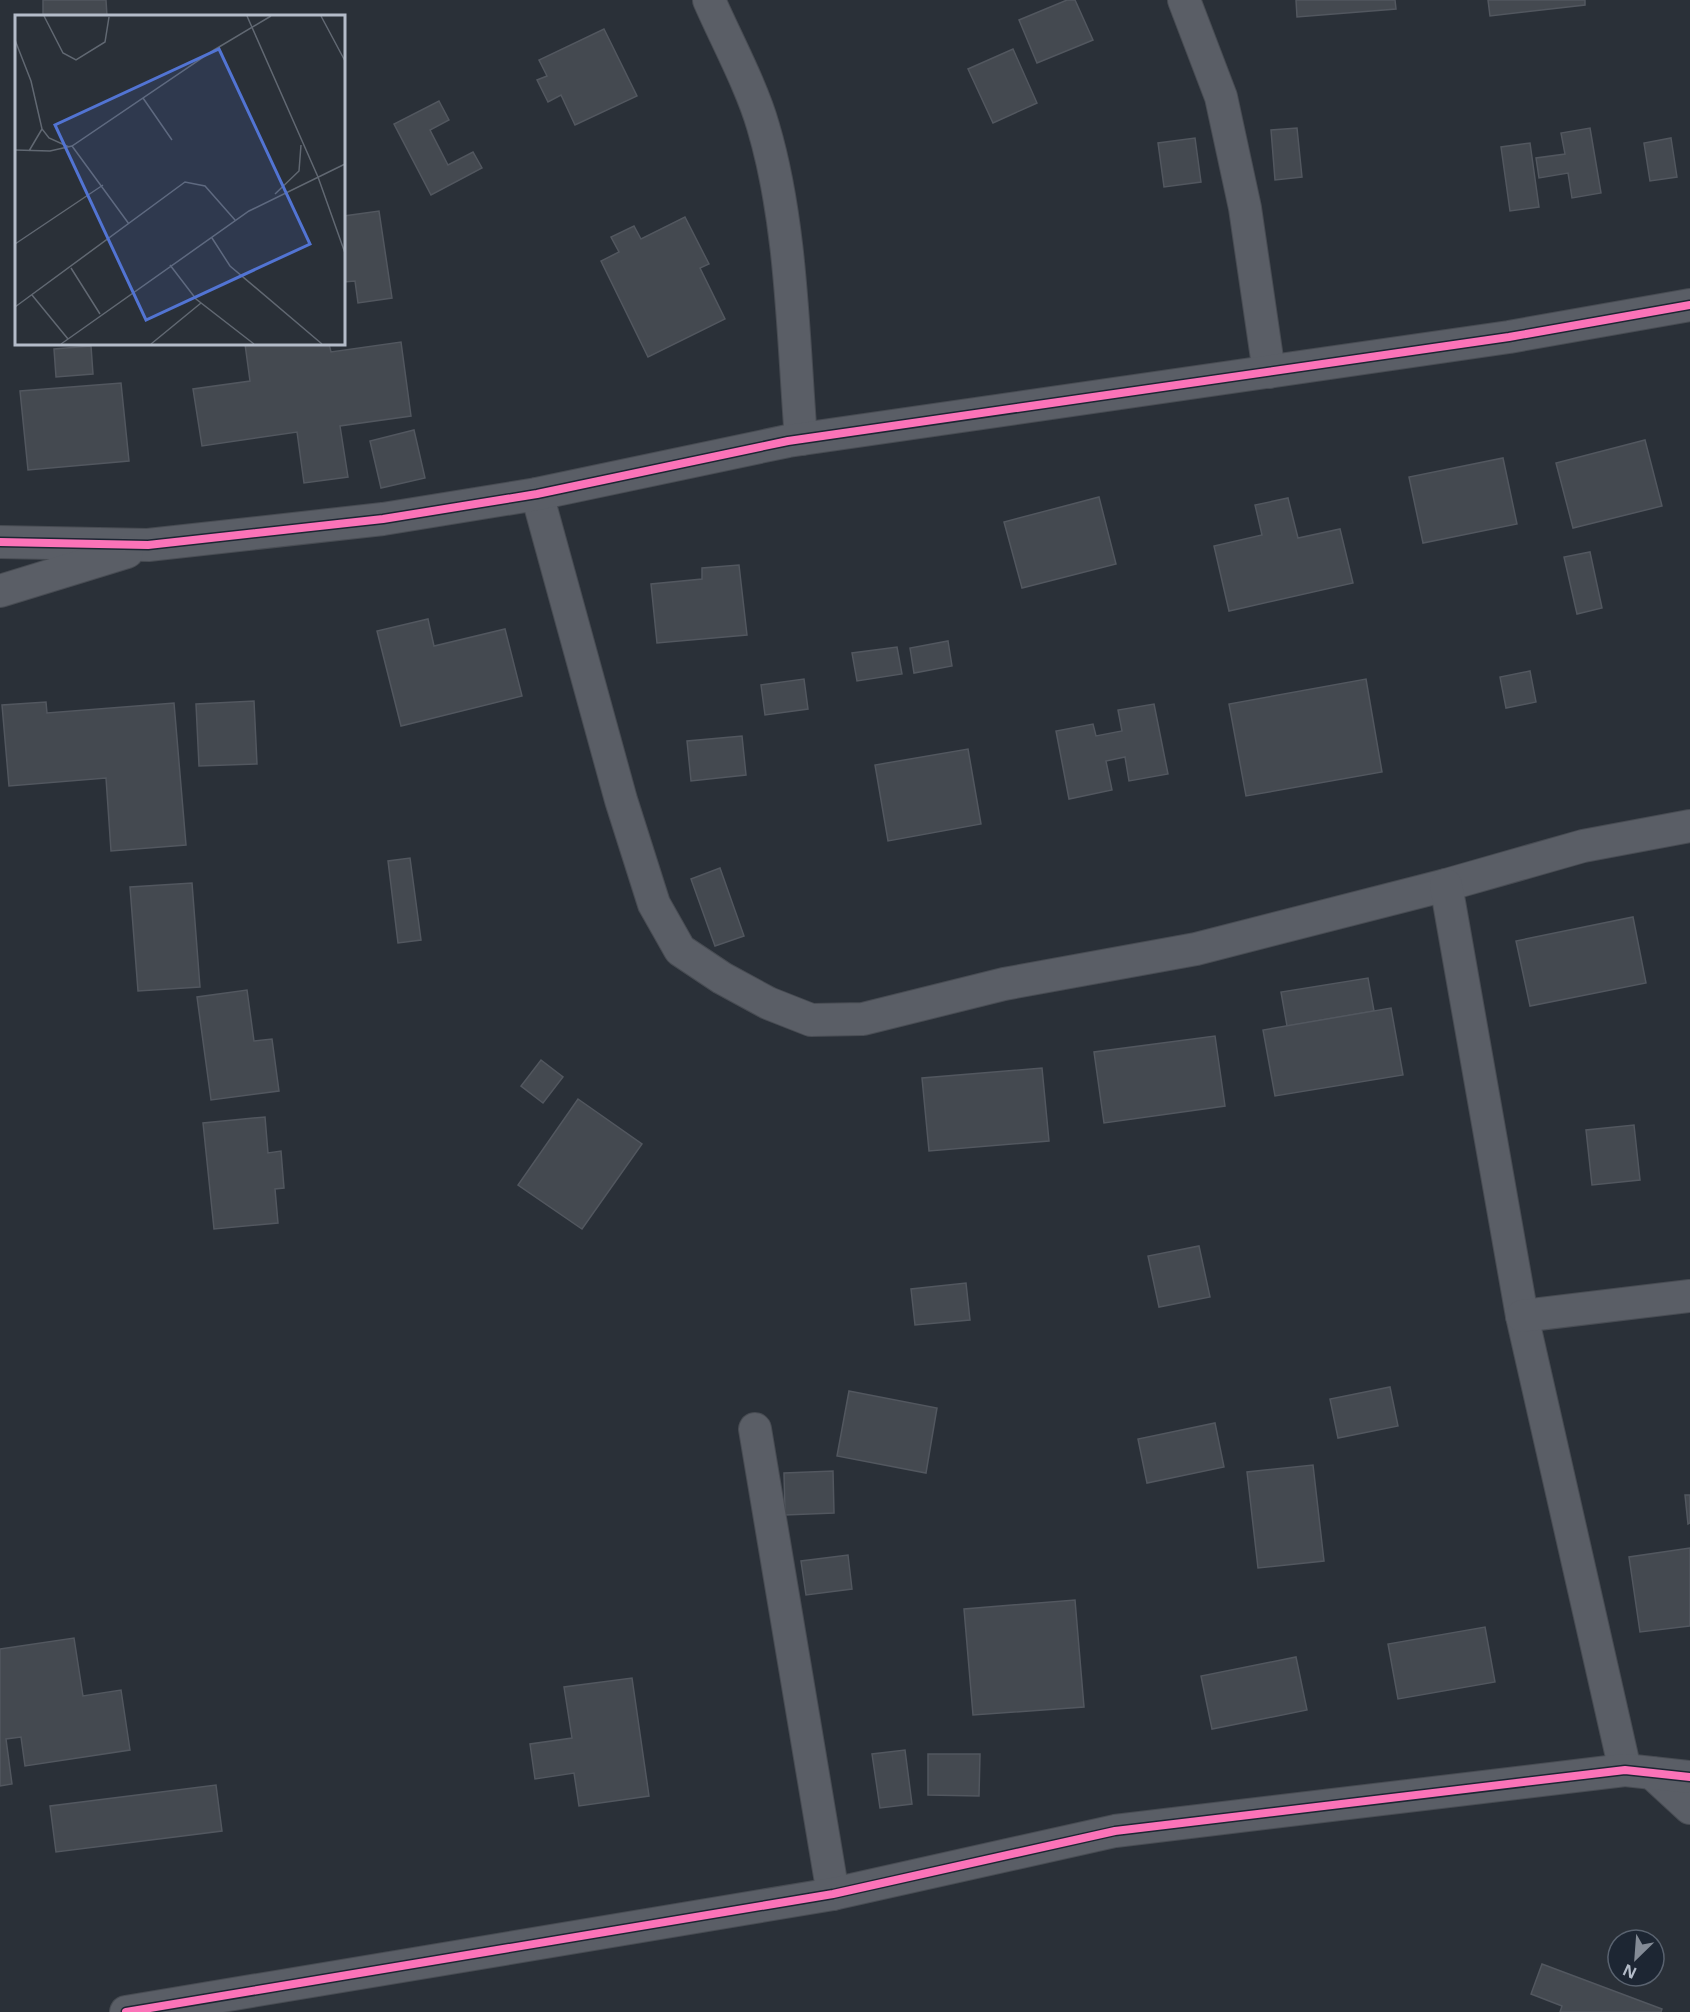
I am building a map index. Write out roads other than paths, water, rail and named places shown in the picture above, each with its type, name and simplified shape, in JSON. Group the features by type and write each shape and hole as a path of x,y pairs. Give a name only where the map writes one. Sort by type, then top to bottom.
{"street":[{"path":"709,0 763,125 776,184 789,286 801,439"},
{"path":"1184,0 1221,97 1245,208 1269,372"},
{"path":"0,542 148,545 383,519 537,494 801,439 1509,337 1690,305"},
{"path":"537,494 618,788 654,904 680,950 722,978 768,1003 811,1020 863,1019 1004,984 1196,949 1446,885 1583,846 1690,826"},
{"path":"0,591 148,545"},
{"path":"1446,885 1522,1316 1639,1772 1690,1808"},
{"path":"1522,1316 1690,1296"},
{"path":"755,1428 833,1894"},
{"path":"126,2012 833,1894 1115,1831 1639,1772 1690,1777"}]}
